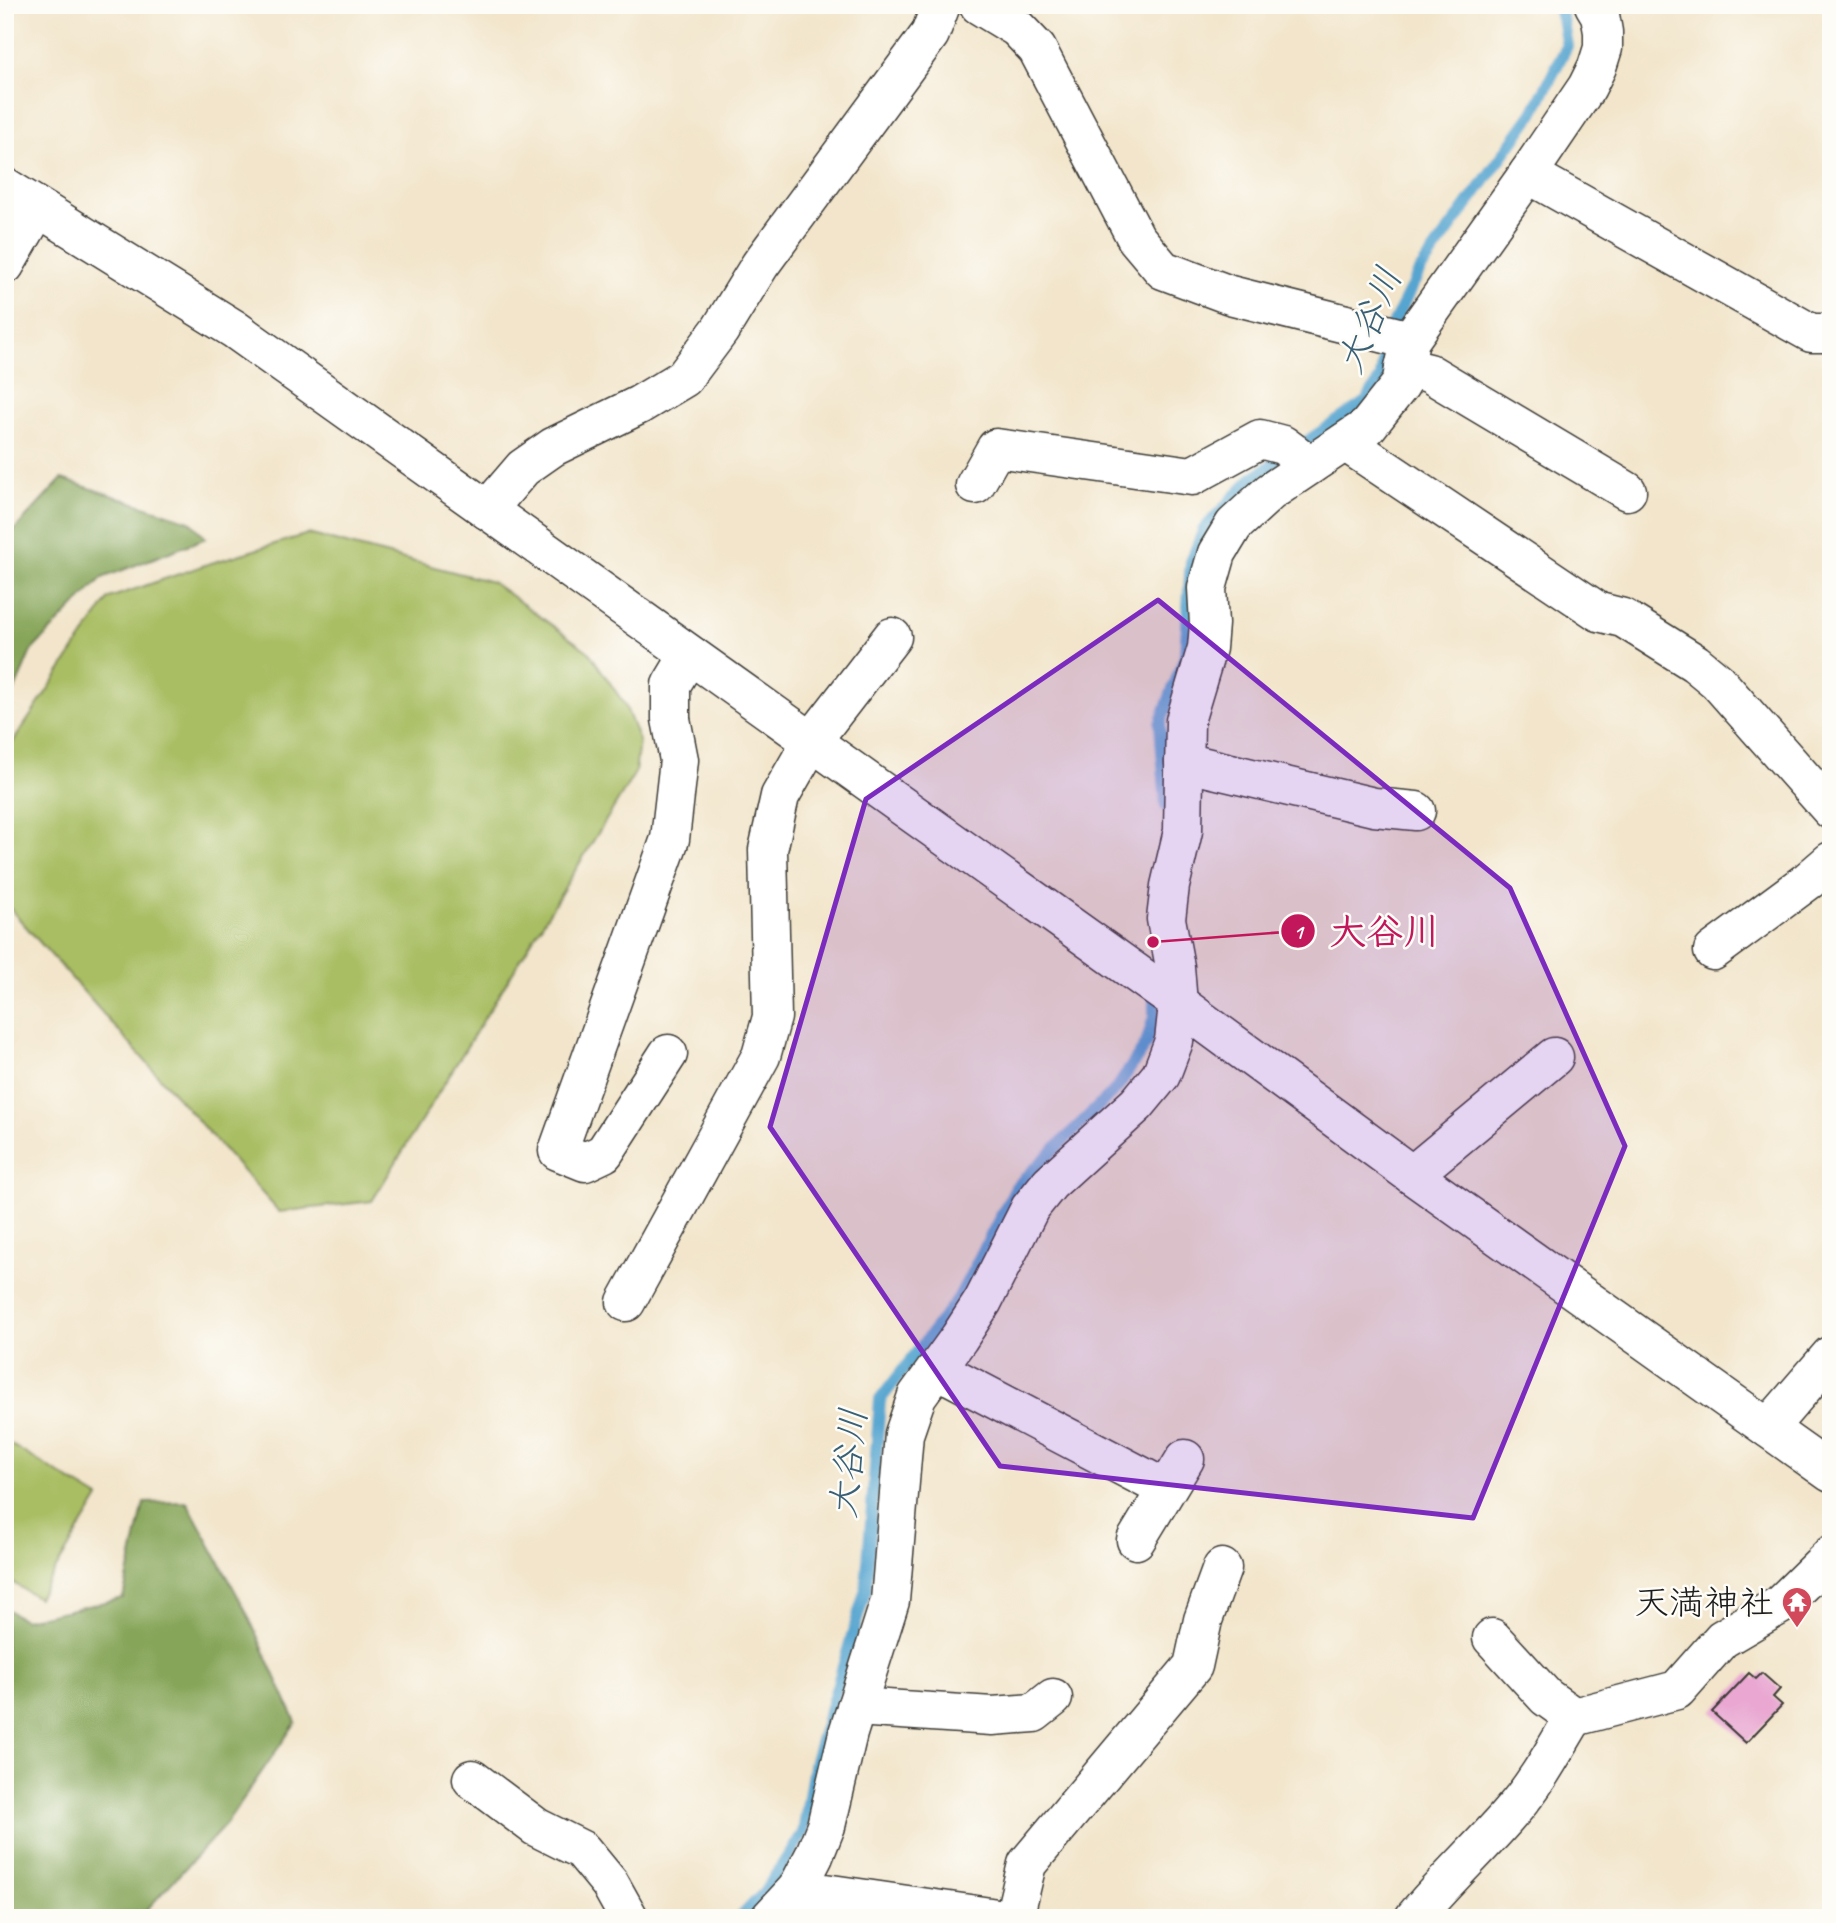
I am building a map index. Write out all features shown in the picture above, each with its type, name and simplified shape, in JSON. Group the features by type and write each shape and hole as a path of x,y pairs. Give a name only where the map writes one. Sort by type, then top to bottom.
{"street":[{"path":"487,510 523,468 553,447 639,405 684,378 720,330 760,265 930,34 941,5"},
{"path":"979,5 1017,28 1037,49 1136,238 1163,270 1407,354 1429,373 1627,491"},
{"path":"770,1918 797,1889 826,1826 856,1707 890,1601 904,1434 917,1396 983,1301 1030,1208 1049,1182 1137,1104 1161,1075 1174,1041 1175,967 1167,919 1170,886 1182,831 1185,721 1206,648 1209,624 1207,588 1217,553 1234,525 1270,492 1367,427 1384,409 1401,384 1407,354 1587,87 1603,48 1603,8"},
{"path":"1528,174 1811,333 1831,332"},
{"path":"5,187 234,329 1831,1473"},
{"path":"5,265 38,208"},
{"path":"975,485 996,448 1192,476 1260,439 1283,445 1310,465"},
{"path":"1345,442 1599,612 1623,618 1695,663 1717,681 1831,810"},
{"path":"626,1302 761,1056 772,1017 768,850 780,796 811,742 892,637"},
{"path":"667,1054 604,1153 585,1162 558,1151 670,839 679,760 671,719 671,685 689,655"},
{"path":"1184,762 1374,807 1416,811"},
{"path":"1713,951 1810,880 1831,861"},
{"path":"1412,1175 1554,1057"},
{"path":"1768,1428 1831,1355"},
{"path":"937,1368 1175,1474 1136,1540"},
{"path":"1415,1918 1434,1893 1514,1810 1544,1769 1574,1717 1677,1690 1722,1639 1780,1605 1831,1555"},
{"path":"1014,1918 1027,1864 1193,1667 1203,1620 1222,1568"},
{"path":"1492,1638 1546,1697 1574,1717"},
{"path":"856,1707 992,1716 1034,1713 1053,1698"},
{"path":"472,1779 536,1827 582,1850 610,1884 629,1918"},
{"path":"797,1889 997,1918"}],"highlighted area":[{"path":"1158,600 1510,888 1625,1146 1473,1518 1000,1466 770,1127 866,799"}],"green space":[{"path":"62,479 190,521 206,538 102,578 31,651 5,713 5,540"},
{"path":"308,534 492,582 589,652 625,705 639,741 635,773 372,1201 279,1212 5,903 5,754 109,598"},
{"path":"5,1441 99,1498 38,1598 5,1578"},
{"path":"187,1502 246,1611 296,1722 226,1824 139,1918 5,1918 5,1608 24,1620 123,1598 144,1503"}],"building":[{"path":"1749,1673 1756,1679 1762,1673 1780,1689 1773,1697 1782,1705 1746,1743 1712,1712"}],"waterway":[{"name":"大谷川","path":"1166,806 1160,724 1185,656 1191,562 1204,529 1251,479 1367,401 1381,377 1387,337 1419,272 1533,113 1567,46 1562,18 1556,5"},
{"name":"大谷川","path":"740,1918 764,1893 803,1833 815,1761 866,1589 880,1400 958,1299 1016,1187 1117,1088 1146,1044 1154,1017 1154,995"}],"place":[{"name":"大谷川","path":"1153,942"},
{"name":"天満神社","path":"1797,1629"}]}
